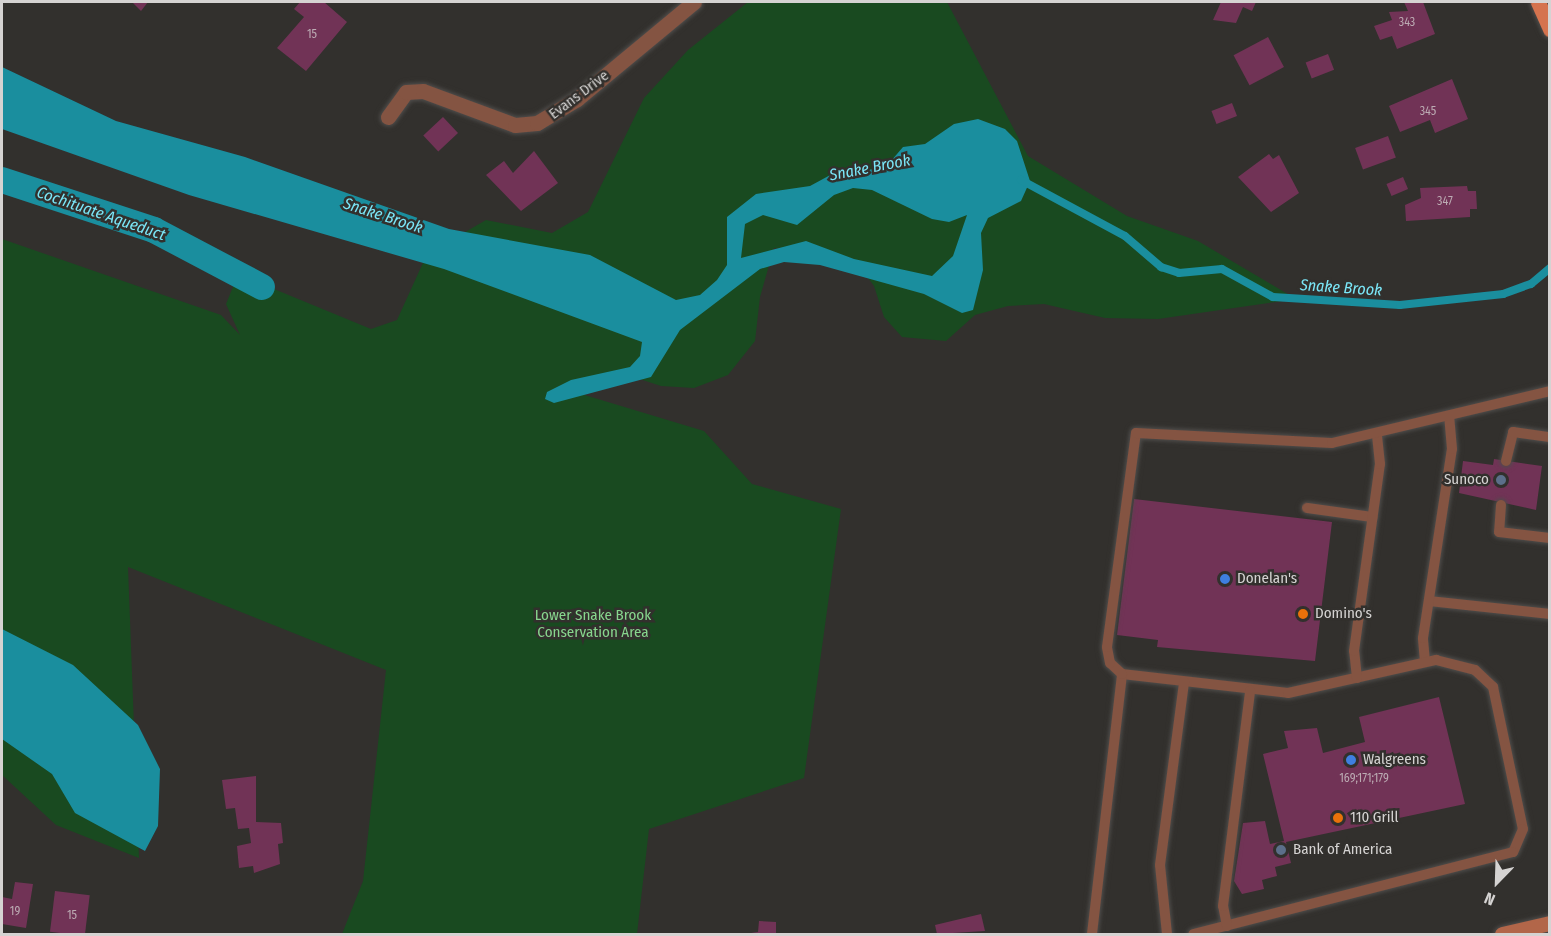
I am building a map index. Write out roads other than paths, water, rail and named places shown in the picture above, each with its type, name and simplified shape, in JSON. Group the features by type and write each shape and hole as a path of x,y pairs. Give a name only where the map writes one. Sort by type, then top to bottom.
{"main road":[{"path":"1543,6 1550,29"},
{"path":"1502,934 1550,923"}],"street":[{"name":"Evans Drive","path":"388,117 406,92 423,91 515,125 537,123 578,99 694,2"}],"lane":[{"path":"1193,934 1499,859 1519,846 1522,820 1490,681 1464,665 1425,662 1288,693 1250,691 1122,674 1110,663 1107,647 1136,434 1319,444 1377,433 1550,391"},
{"path":"1425,662 1429,601 1452,449 1449,416"},
{"path":"1506,461 1513,432 1550,437"},
{"path":"1357,678 1354,651 1372,517 1377,433"},
{"path":"1501,505 1499,532 1550,538"},
{"path":"1307,508 1372,517"},
{"path":"1429,601 1550,614"},
{"path":"1092,934 1122,674"},
{"path":"1167,934 1160,865 1184,682"},
{"path":"1227,926 1223,906 1250,691"}],"water":[{"path":"2,67 116,121 245,157 449,229 590,255 676,300 700,295 717,280 727,265 727,217 756,194 810,186 834,173 885,168 903,147 925,144 954,124 978,119 1005,129 1017,141 1030,181 1021,201 988,218 981,233 983,270 973,310 962,313 924,294 820,265 784,262 760,269 680,330 651,377 554,403 545,399 547,392 571,380 630,367 640,356 642,342 444,269 189,195 2,129","holes":["853,188 872,190 932,219 949,222 967,215 953,256 932,276 854,259 806,241 741,258 745,224 763,215 797,225 834,195"]},
{"path":"2,629 73,665 138,725 160,769 158,826 145,851 75,813 52,774 2,739"}],"waterway":[{"name":"Cochituate Aqueduct","path":"2,180 154,230 262,287"},
{"name":"Snake Brook","path":"1021,180 1125,236 1161,267 1179,273 1222,269 1273,297 1400,305 1503,294 1531,284 1550,268"}],"place":[{"name":"Sunoco","path":"1501,480"},
{"name":"Donelan's","path":"1225,579"},
{"name":"Domino's","path":"1303,614"},
{"name":"Walgreens","path":"1351,760"},
{"name":"110 Grill","path":"1338,818"},
{"name":"Bank of America","path":"1281,850"}],"park label":[{"name":"Lower Snake Brook Conservation Area","path":"593,624"}]}
